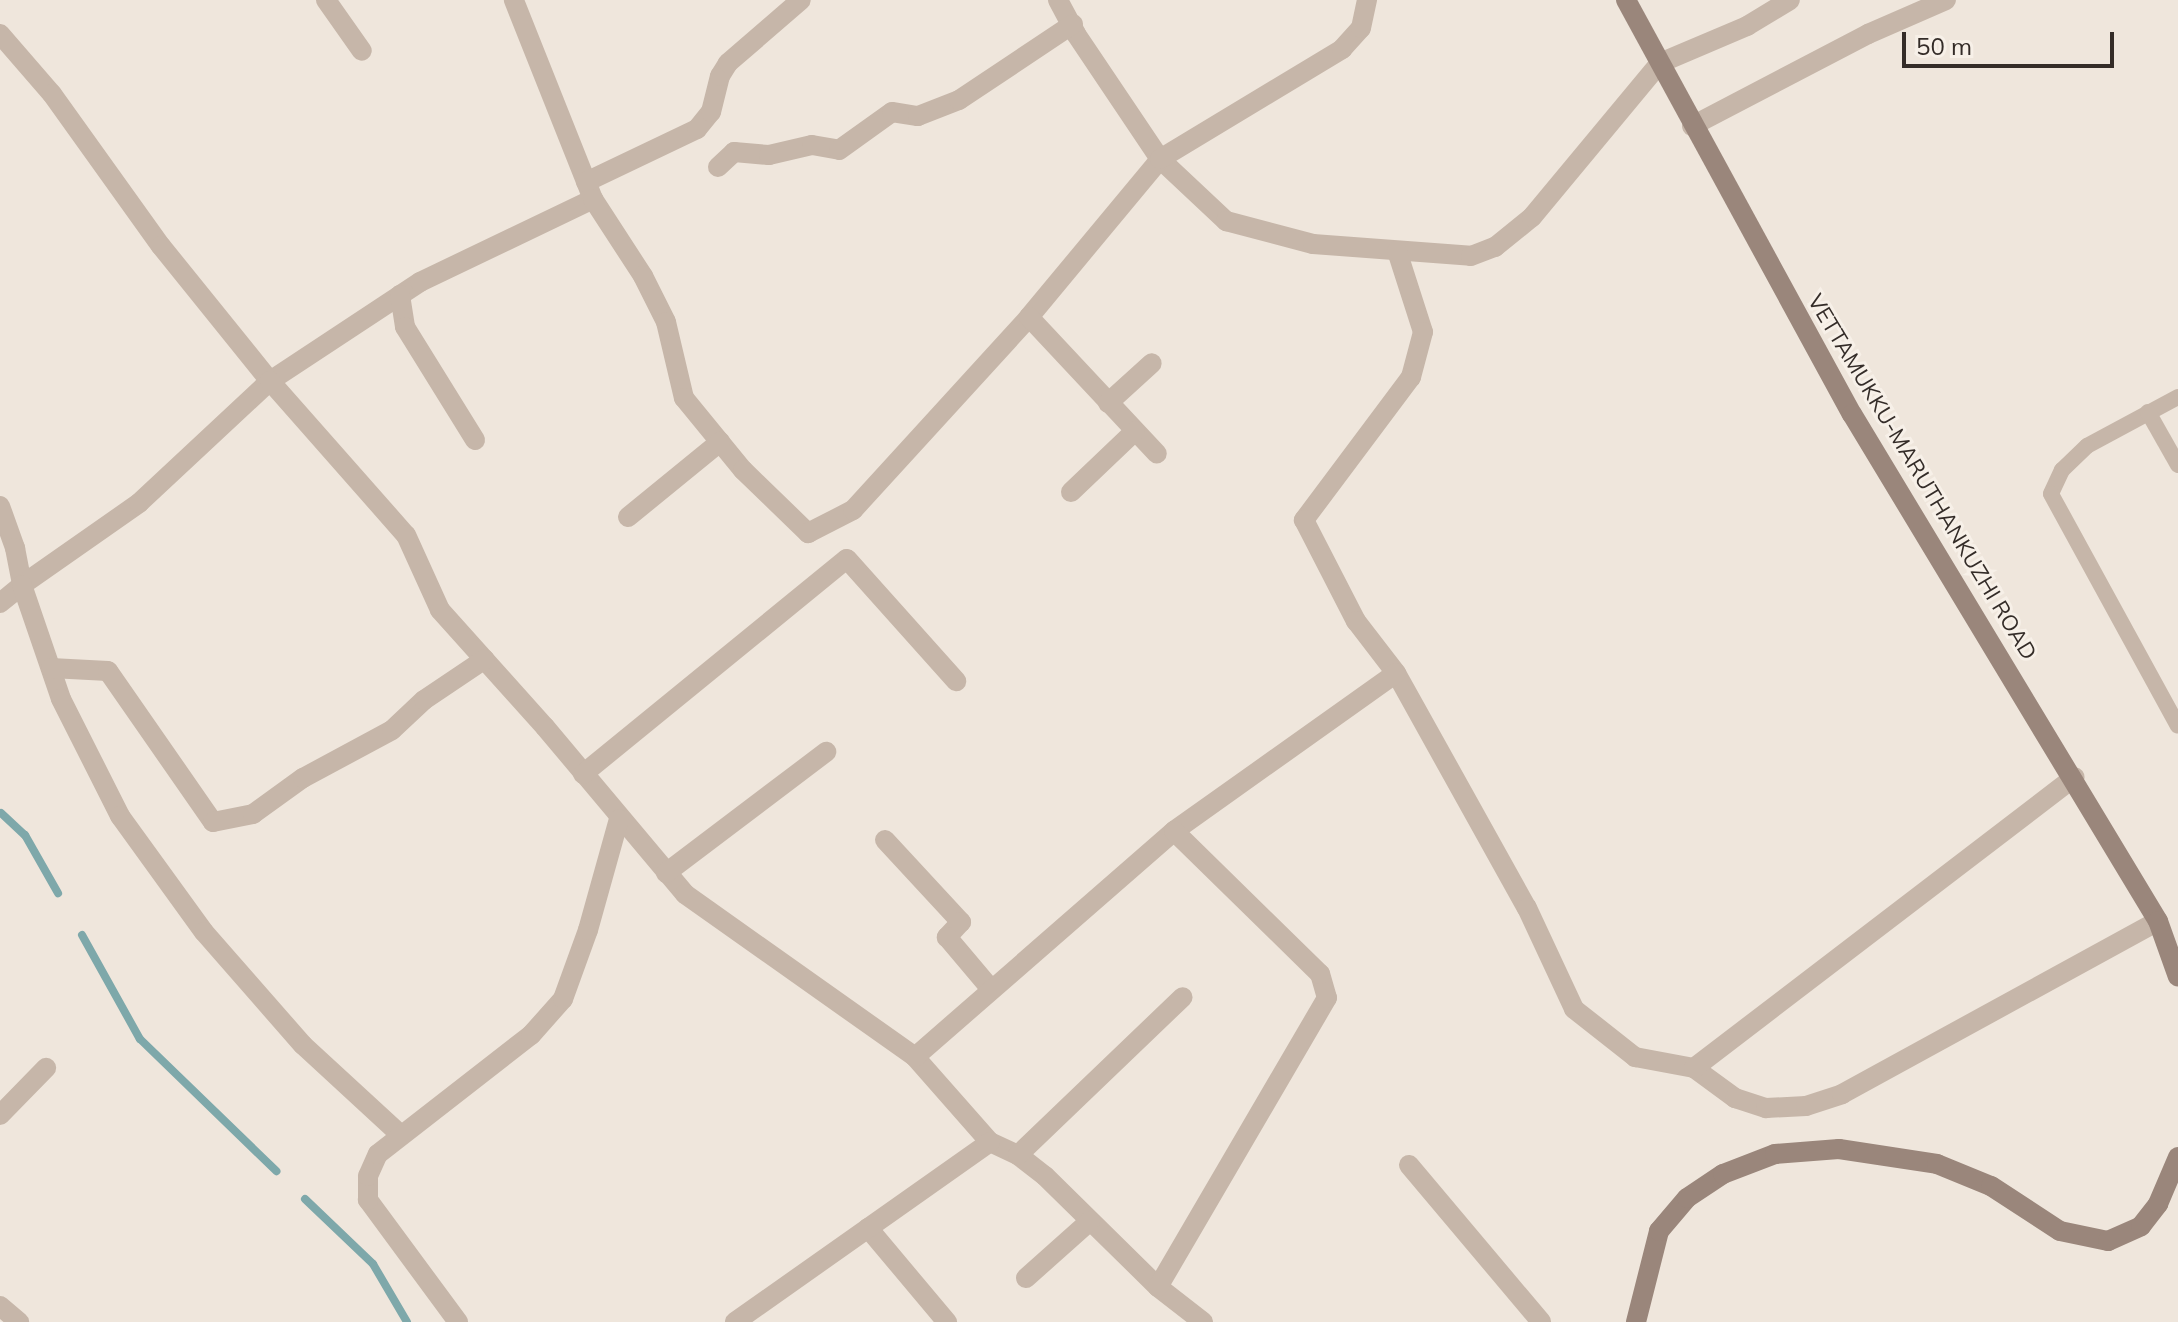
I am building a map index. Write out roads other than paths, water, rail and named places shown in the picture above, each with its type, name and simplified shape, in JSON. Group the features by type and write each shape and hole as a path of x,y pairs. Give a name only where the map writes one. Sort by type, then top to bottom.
{"main road":[{"name":"VETTAMUKKU-MARUTHANKUZHI ROAD","path":"1626,0 1692,126 1852,414 2074,777 2158,921 2178,977"},
{"path":"1636,1322 1659,1231 1687,1198 1711,1182 1775,1154 1839,1149 1937,1164 1991,1186 2060,1231 2108,1241 2141,1226 2158,1204 2178,1157"}],"street":[{"path":"326,0 362,51"},
{"path":"514,0 590,191 643,276 666,322 684,398 720,442 808,533 853,510 1029,317 1160,159 1342,49 1361,28 1367,0"},
{"path":"0,603 139,503 270,381 400,295 697,129 711,112 720,76 728,63 801,0"},
{"path":"1058,0 1160,159 1226,221 1313,244 1471,256 1495,247 1532,217 1660,63 1747,26 1790,0"},
{"path":"1692,126 1868,34 1946,0"},
{"path":"718,167 734,152 769,155 812,145 839,150 892,112 918,116 959,100 1073,24"},
{"path":"0,34 52,94 161,246 270,381 406,535 440,610 685,894 915,1057 990,1142 1018,1155 1045,1176 1158,1287 1203,1322"},
{"path":"1397,251 1423,332 1411,377 1304,520 1356,621 1396,673 1527,908 1574,1009 1635,1057 1694,1068 1735,1098 1766,1108 1806,1106 1842,1094 2158,921"},
{"path":"400,295 405,327 475,440"},
{"path":"1029,317 1157,454"},
{"path":"1108,403 1152,363"},
{"path":"1071,492 1135,431"},
{"path":"628,517 720,442"},
{"path":"0,506 15,548 22,585 61,699 120,816 204,932 303,1045 401,1135"},
{"path":"583,774 847,559 956,681"},
{"path":"51,668 108,671 213,822 253,814 303,778 392,730 424,700 485,659"},
{"path":"915,1057 1174,831 1396,673"},
{"path":"666,873 826,752"},
{"path":"1694,1068 2074,777"},
{"path":"458,1322 368,1200 368,1176 378,1154 520,1044 563,999 588,930 619,819"},
{"path":"1158,1287 1327,998 1320,974 1174,831"},
{"path":"885,840 961,922 947,937 991,989"},
{"path":"1018,1155 1183,997"},
{"path":"0,1115 46,1068"},
{"path":"735,1322 990,1142"},
{"path":"1409,1165 1541,1322"},
{"path":"1026,1278 1090,1221"},
{"path":"868,1228 947,1322"},
{"path":"0,1306 19,1322"}],"lane":[{"path":"2178,397 2087,446 2062,470 2051,494 2178,726"},
{"path":"2148,412 2178,465"}],"waterway":[{"path":"1,813 25,835 58,893"},
{"path":"82,935 140,1039 276,1171"},
{"path":"305,1199 373,1264 407,1322"}]}
